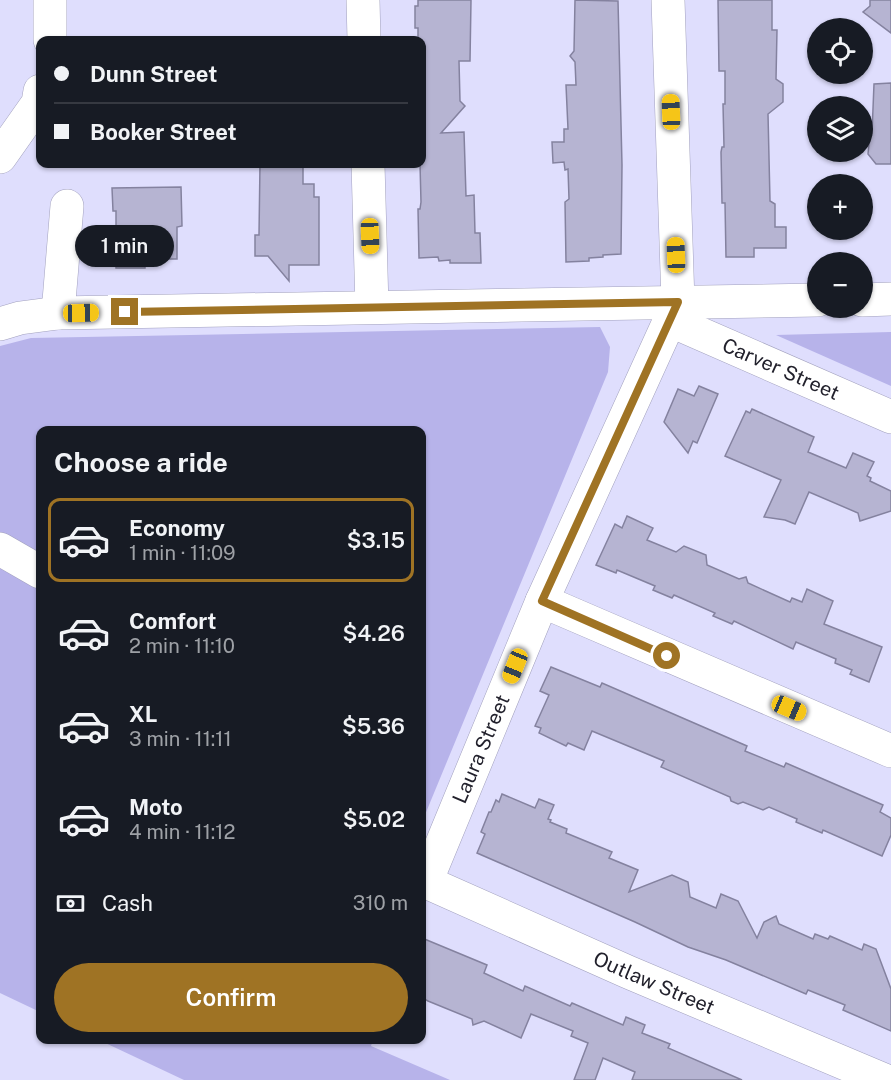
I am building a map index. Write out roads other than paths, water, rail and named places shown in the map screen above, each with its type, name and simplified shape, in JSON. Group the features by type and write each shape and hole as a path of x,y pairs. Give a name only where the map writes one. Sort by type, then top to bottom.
{"street":[{"path":"50,0 50,36"},
{"path":"363,0 364,36"},
{"name":"Laura Street","path":"426,882 542,601 674,311 668,0"},
{"path":"0,157 36,106"},
{"path":"368,168 372,307"},
{"path":"58,313 67,206"},
{"path":"873,300 891,299"},
{"path":"0,324 20,318 58,313 372,307 674,311 807,301"},
{"name":"Carver Street","path":"674,311 891,417"},
{"path":"0,549 36,570"},
{"path":"542,601 891,751"},
{"name":"Outlaw Street","path":"426,882 628,972 884,1080"}]}
